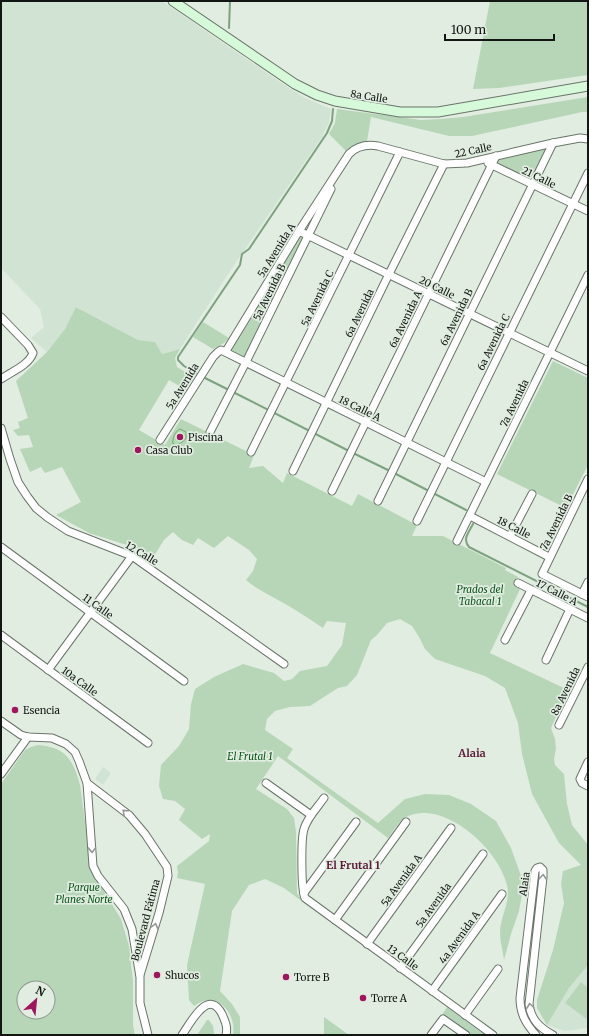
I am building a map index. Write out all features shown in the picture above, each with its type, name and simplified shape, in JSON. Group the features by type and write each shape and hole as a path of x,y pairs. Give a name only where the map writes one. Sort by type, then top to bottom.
{"main road":[{"name":"8a Calle","path":"173,1 295,84 317,96 335,101 400,112 438,112 588,86"}],"street":[{"name":"22 Calle","path":"345,160 356,148 367,145 378,146 444,164 460,164 553,143 580,138 588,139"},
{"name":"6a Avenida B","path":"378,501 553,143"},
{"name":"5a Avenida C","path":"251,452 400,152"},
{"name":"6a Avenida A","path":"332,491 496,156"},
{"name":"5a Avenida A","path":"226,352 299,231 345,160"},
{"name":"5a Avenida B","path":"210,432 345,160"},
{"name":"21 Calle","path":"482,160 588,211"},
{"name":"6a Avenida","path":"293,472 444,164"},
{"name":"6a Avenida C","path":"417,522 588,173"},
{"name":"20 Calle","path":"299,231 588,371"},
{"name":"7a Avenida","path":"457,541 588,274"},
{"path":"1,317 31,349 32,355 27,362 1,379"},
{"name":"5a Avenida","path":"160,440 216,353 221,350 226,352"},
{"name":"18 Calle A","path":"226,352 486,482"},
{"name":"12 Calle","path":"1,428 18,482 36,508 68,530 132,556 284,664"},
{"name":"7a Avenida B","path":"585,596 542,574 549,556 588,479"},
{"path":"510,536 532,494"},
{"name":"18 Calle","path":"470,516 549,556"},
{"name":"11 Calle","path":"1,547 184,681"},
{"path":"48,670 132,556"},
{"path":"585,596 588,582"},
{"name":"17 Calle A","path":"518,583 588,618"},
{"path":"505,640 531,590"},
{"path":"546,660 570,610"},
{"name":"10a Calle","path":"1,634 148,743"},
{"name":"8a Avenida","path":"559,725 588,667"},
{"name":"Boulevard Fátima","path":"1,721 21,735 28,737 52,738 61,742 71,748 78,756 87,783 93,866 98,876 124,909 130,922 140,977 140,1002 148,1035"},
{"path":"1,774 28,737"},
{"path":"588,762 580,779 582,783 588,786"},
{"name":"Boulevard Fátima","path":"87,783 130,816 145,834 167,867 168,876 151,942 140,977"},
{"path":"266,783 311,815"},
{"path":"304,893 303,835 311,815 324,798"},
{"path":"304,893 356,822"},
{"path":"335,920 406,822"},
{"name":"5a Avenida A","path":"367,944 451,828"},
{"name":"5a Avenida","path":"400,968 483,854"},
{"name":"Alaia","path":"536,1035 527,1024 522,1014 520,998 535,871 540,867 543,870 543,877 529,1004 532,1016 536,1023 552,1035"},
{"name":"13 Calle","path":"304,893 308,900 493,1035"},
{"name":"4a Avenida A","path":"432,991 502,894"},
{"path":"133,934 137,944 141,948 147,948 151,942"},
{"path":"465,1015 498,969"},
{"path":"182,1035 201,1008 205,1005 209,1005 218,1008 222,1015 227,1024 226,1035"},
{"path":"431,1035 443,1019 466,1035"}],"shaded area":[{"path":"1,1 162,1 283,84 305,98 331,109 329,122 322,137 228,274 180,349 161,354 155,342 138,340 77,307 65,329 47,352 31,338 44,327 40,309 1,268"},
{"name":"Piscina","path":"180,429 186,432 186,438 180,443 173,444 174,435"},
{"path":"103,767 111,773 103,785 95,779"},
{"path":"588,965 588,1028 565,1031 547,1025 569,988"}],"green space":[{"path":"490,1 588,1 588,75 499,88 473,89"},
{"path":"588,97 588,112 582,112 472,136 449,136 371,117 367,141 355,144 346,151 329,134 335,123 337,109 421,120 463,117"},
{"path":"553,143 532,184 492,165 496,156"},
{"path":"299,231 308,235 246,362 226,351"},
{"name":"Prados del Tabacal 1","path":"76,307 138,340 155,342 162,354 180,349 175,358 177,367 194,377 186,390 169,380 139,430 165,445 181,419 254,455 249,468 263,466 283,483 287,473 352,506 358,494 417,525 412,536 443,536 506,568 505,570 518,577 514,586 520,589 490,653 568,690 551,728 555,739 556,749 554,759 555,765 564,774 567,804 572,825 588,845 588,965 569,988 547,1025 537,1008 537,1000 553,950 564,903 561,884 563,871 581,865 559,843 532,794 522,754 518,723 505,688 485,676 435,659 425,649 412,626 400,619 387,623 371,640 357,675 347,686 338,688 310,706 290,707 275,711 267,719 265,730 293,749 287,758 378,823 405,799 425,794 449,795 471,804 496,821 511,848 524,884 519,911 504,960 500,940 500,927 508,897 507,885 502,871 493,857 467,830 452,821 436,815 421,813 403,819 388,838 278,756 256,789 287,809 294,818 296,832 297,893 303,902 284,888 265,879 249,885 232,911 220,991 232,1004 240,1017 240,1035 233,1035 232,1019 223,1006 210,1000 202,1001 194,1006 189,1000 187,965 205,884 177,878 177,866 209,841 210,834 202,839 179,820 185,809 175,801 163,799 159,786 161,765 179,746 189,729 191,704 195,689 214,677 243,664 274,673 284,681 292,679 300,671 327,666 342,645 346,623 327,621 323,628 250,583 246,580 253,571 257,559 249,550 228,536 214,548 198,538 193,545 182,540 173,532 164,540 154,556 136,548 89,533 56,515 81,502 62,467 45,473 41,467 30,472 20,449 33,447 29,435 18,436 13,430 20,428 18,422 28,418 16,381 47,352 65,329"},
{"path":"203,322 229,338 224,343 213,349 193,337"},
{"path":"553,361 588,378 588,465 566,508 497,474"},
{"name":"Parque Planes Norte","path":"38,745 48,746 62,752 67,756 74,768 80,785 92,872 121,919 129,946 133,981 133,1025 135,1035 1,1035 1,784 25,750"},
{"path":"581,982 588,988 588,1020 565,1003"},
{"path":"447,1007 485,1035 469,1035 442,1015"},
{"path":"324,1017 349,1035 324,1035"},
{"path":"207,1020 209,1020 213,1026 214,1033 212,1035 197,1035"}],"waterway":[{"path":"229,28 230,1"},
{"path":"199,375 184,366 178,360 178,357 240,265 242,254 249,249 327,133 332,121 333,109"},
{"path":"203,377 229,390"},
{"path":"233,392 349,451"},
{"path":"353,453 390,471"},
{"path":"394,473 429,491"},
{"path":"433,493 466,510"},
{"path":"473,524 466,538 469,547 588,607"}],"place":[{"name":"Piscina","path":"180,437"},
{"name":"Casa Club","path":"138,450"},
{"name":"Esencia","path":"15,710"},
{"name":"Shucos","path":"157,975"},
{"name":"Torre B","path":"286,977"},
{"name":"Torre A","path":"363,998"}],"district":[{"name":"Alaia","path":"472,753"},
{"name":"El Frutal 1","path":"353,865"}]}
